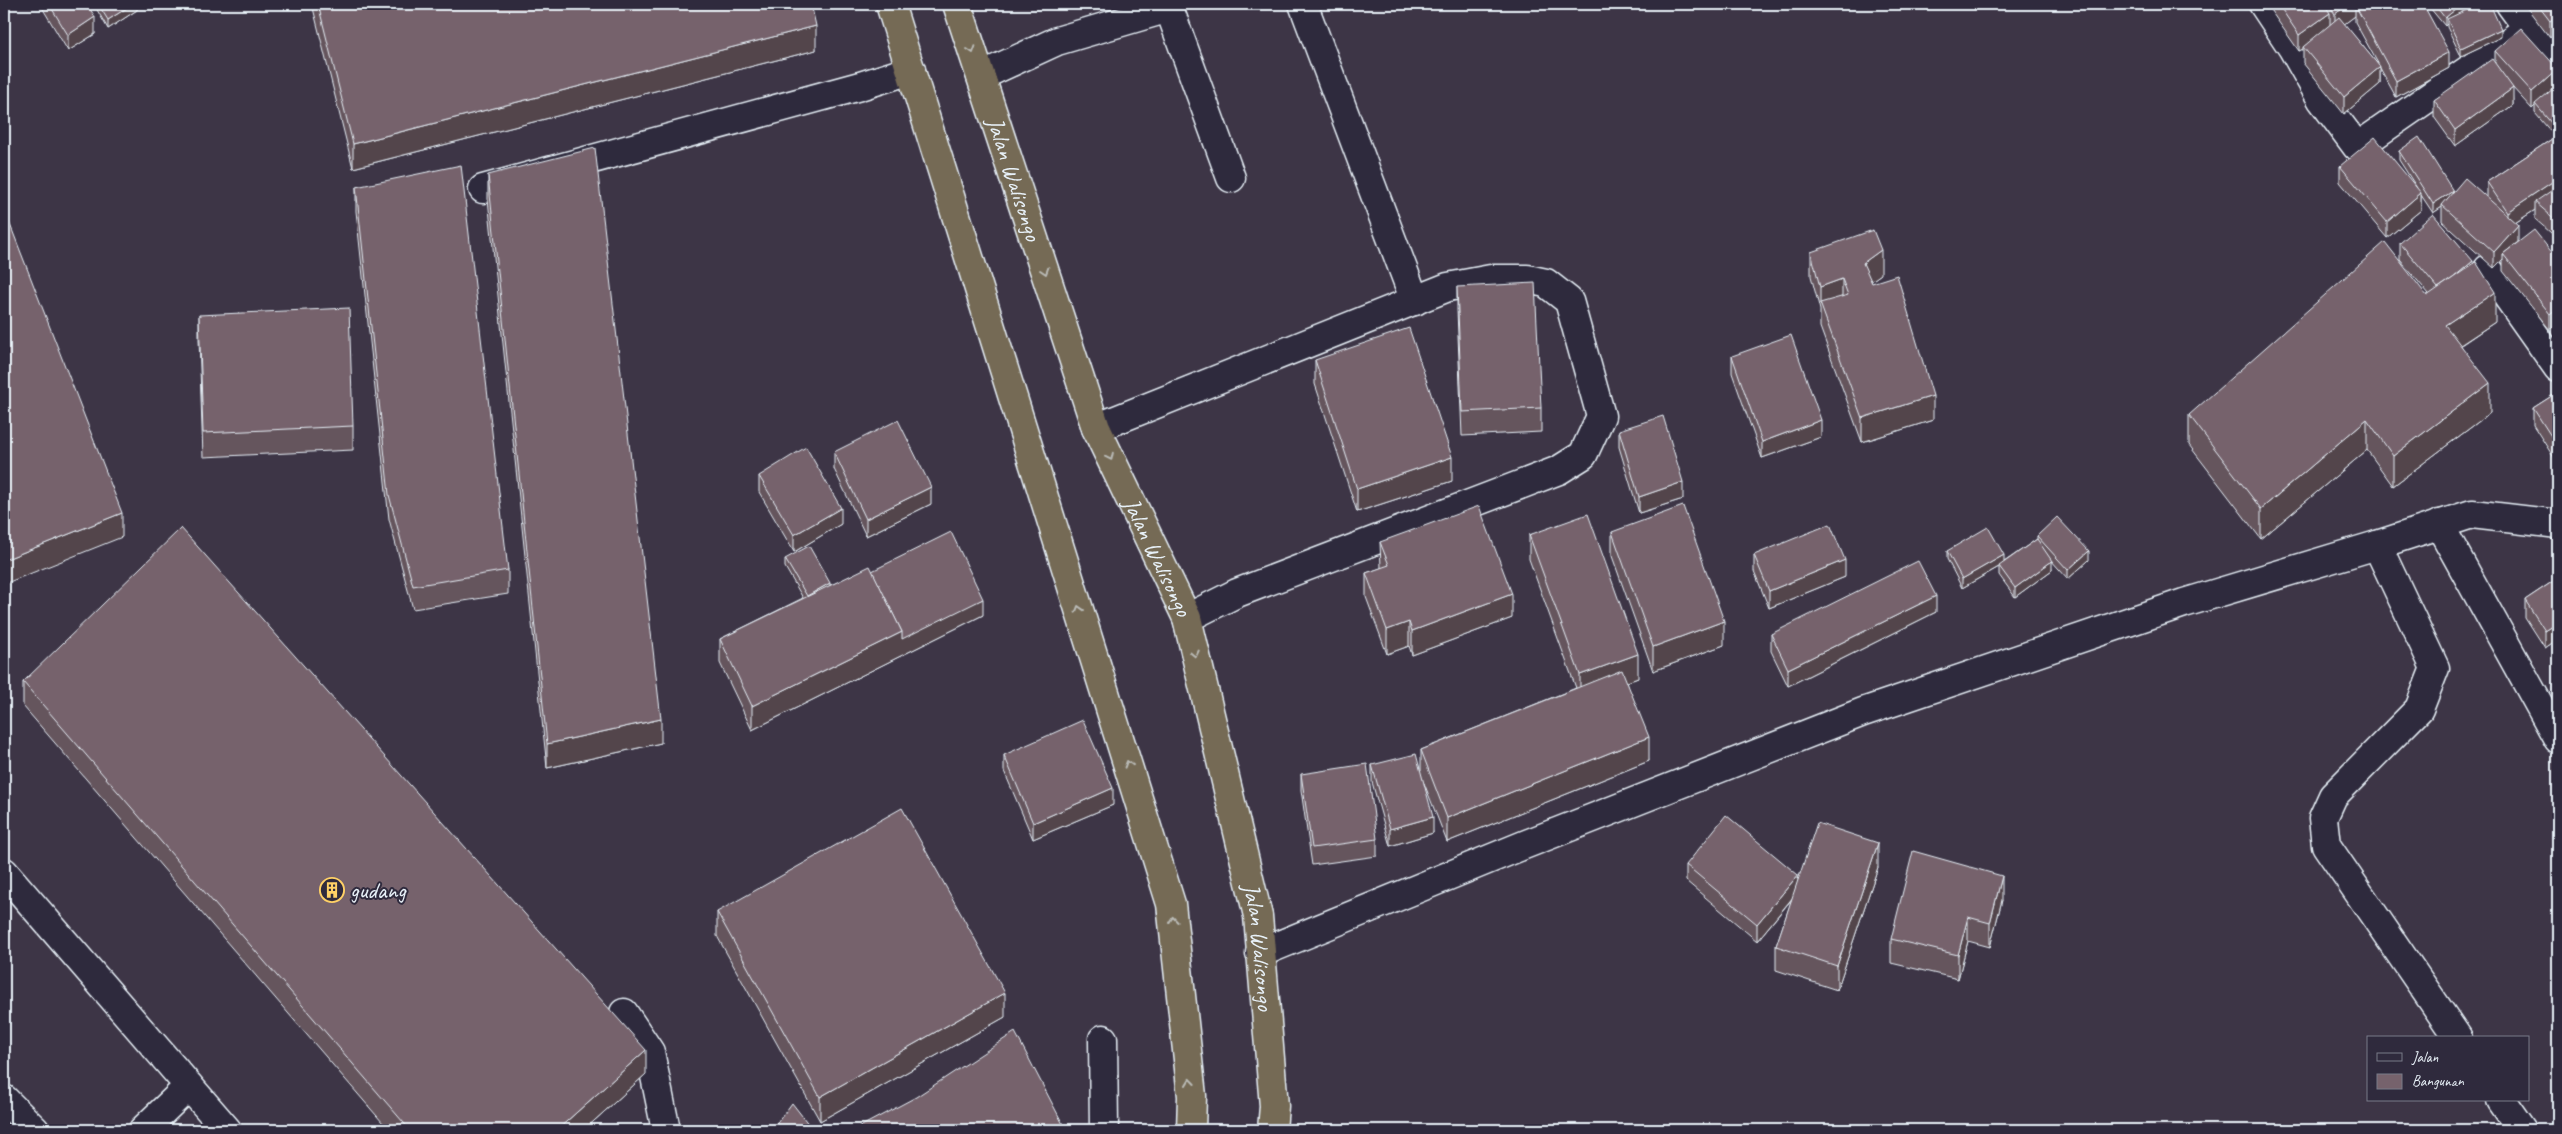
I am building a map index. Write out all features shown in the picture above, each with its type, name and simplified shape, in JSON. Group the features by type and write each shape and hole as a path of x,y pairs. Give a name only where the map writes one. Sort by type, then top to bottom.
{"highway":[{"path":"890,4 1171,904 1192,1096 1191,1130"},
{"name":"Jalan Walisongo","path":"956,4 1096,428 1187,618 1258,916 1274,1106 1272,1130"}],"street":[{"path":"1303,4 1415,301"},
{"path":"2263,4 2293,49 2322,100 2356,146 2529,28"},
{"path":"2510,4 2558,69"},
{"path":"980,76 1057,41 1175,6 1231,178"},
{"path":"483,189 860,86 911,70"},
{"path":"2488,268 2558,368"},
{"path":"1096,428 1448,287 1491,280 1527,279 1546,283 1569,301 1601,416 1583,455 1559,470 1237,594 1187,618"},
{"path":"1260,953 1524,845 1863,712 2184,603 2377,545 2472,514 2558,524"},
{"path":"2439,524 2558,739"},
{"path":"2377,545 2435,668 2419,709 2333,796 2323,818 2326,845 2457,1036"},
{"path":"4,872 226,1130"},
{"path":"624,1013 650,1052 666,1130"},
{"path":"1103,1039 1104,1130"},
{"path":"143,1130 189,1086"},
{"path":"4,1099 35,1130"},
{"path":"2502,1102 2522,1130"}],"building":[{"path":"49,4 87,4 95,17 68,35"},
{"path":"98,4 133,4 108,20"},
{"path":"318,4 811,4 816,26 353,144"},
{"path":"2278,4 2324,4 2330,13 2299,35"},
{"path":"2328,4 2349,4 2335,14"},
{"path":"2423,4 2449,52 2396,81 2355,5"},
{"path":"2434,4 2462,4 2445,18"},
{"path":"2479,4 2490,4 2501,29 2461,48 2447,19"},
{"path":"2537,4 2558,4 2558,15 2550,21"},
{"path":"2339,17 2380,67 2344,97 2303,47"},
{"path":"2521,28 2558,69 2532,92 2495,51"},
{"path":"2492,59 2513,88 2455,130 2434,100"},
{"path":"2554,88 2558,93 2558,121 2553,125 2535,104"},
{"path":"2558,135 2558,178 2507,212 2487,182"},
{"path":"2375,137 2421,193 2387,222 2340,166"},
{"path":"2419,137 2453,191 2433,204 2399,151"},
{"path":"595,148 661,719 547,744 488,175"},
{"path":"461,165 508,570 413,586 389,495 356,187"},
{"path":"2465,178 2518,225 2494,252 2442,205"},
{"path":"2558,186 2558,222 2535,202"},
{"path":"4,209 122,513 4,560"},
{"path":"2433,214 2473,261 2438,288 2400,243"},
{"path":"1873,230 1881,250 1863,263 1872,283 1897,275 1933,396 1862,418 1820,303 1848,295 1842,279 1820,287 1811,252"},
{"path":"2534,230 2558,260 2558,307 2550,314 2503,254"},
{"path":"2385,242 2427,296 2476,262 2495,292 2445,325 2490,383 2393,456 2367,419 2261,509 2189,415"},
{"path":"1535,283 1541,408 1462,412 1457,287"},
{"path":"349,308 353,426 203,433 199,315"},
{"path":"1409,328 1452,457 1357,489 1315,360"},
{"path":"1791,335 1821,420 1762,442 1732,356"},
{"path":"2558,392 2558,447 2533,408"},
{"path":"1663,416 1683,482 1639,497 1619,430"},
{"path":"898,420 931,487 866,519 834,452"},
{"path":"806,447 841,508 794,535 759,476"},
{"path":"1479,506 1512,594 1412,631 1409,622 1387,630 1366,573 1389,565 1380,542"},
{"path":"1683,506 1724,621 1653,647 1612,532"},
{"path":"1588,514 1638,654 1580,675 1529,535"},
{"path":"2057,517 2089,551 2068,570 2037,536"},
{"path":"1830,524 1845,560 1769,591 1754,555"},
{"path":"1988,527 2004,555 1962,579 1947,551"},
{"name":"gudang","path":"181,528 646,1050 557,1130 410,1130 23,682"},
{"path":"951,532 983,599 902,639 902,632 872,571"},
{"path":"2037,539 2052,561 2015,588 1999,566"},
{"path":"809,546 830,583 807,596 785,559"},
{"path":"1918,561 1936,596 1788,669 1771,634"},
{"path":"870,566 902,632 752,706 720,639"},
{"path":"2558,578 2558,623 2545,631 2525,600"},
{"path":"1622,670 1649,737 1447,818 1421,750"},
{"path":"1083,720 1113,788 1033,823 1004,755"},
{"path":"1416,754 1433,817 1390,829 1372,765"},
{"path":"1367,764 1377,839 1312,848 1301,774"},
{"path":"902,808 1005,993 820,1097 717,912"},
{"path":"1726,815 1798,875 1757,924 1686,865"},
{"path":"1817,823 1878,843 1837,966 1776,946"},
{"path":"1913,851 2002,876 1990,923 1968,917 1958,955 1891,939"},
{"path":"1015,1032 1066,1130 854,1130 916,1097"},
{"path":"792,1103 813,1130 772,1130"}],"place":[{"name":"gudang","path":"332,890"}]}
